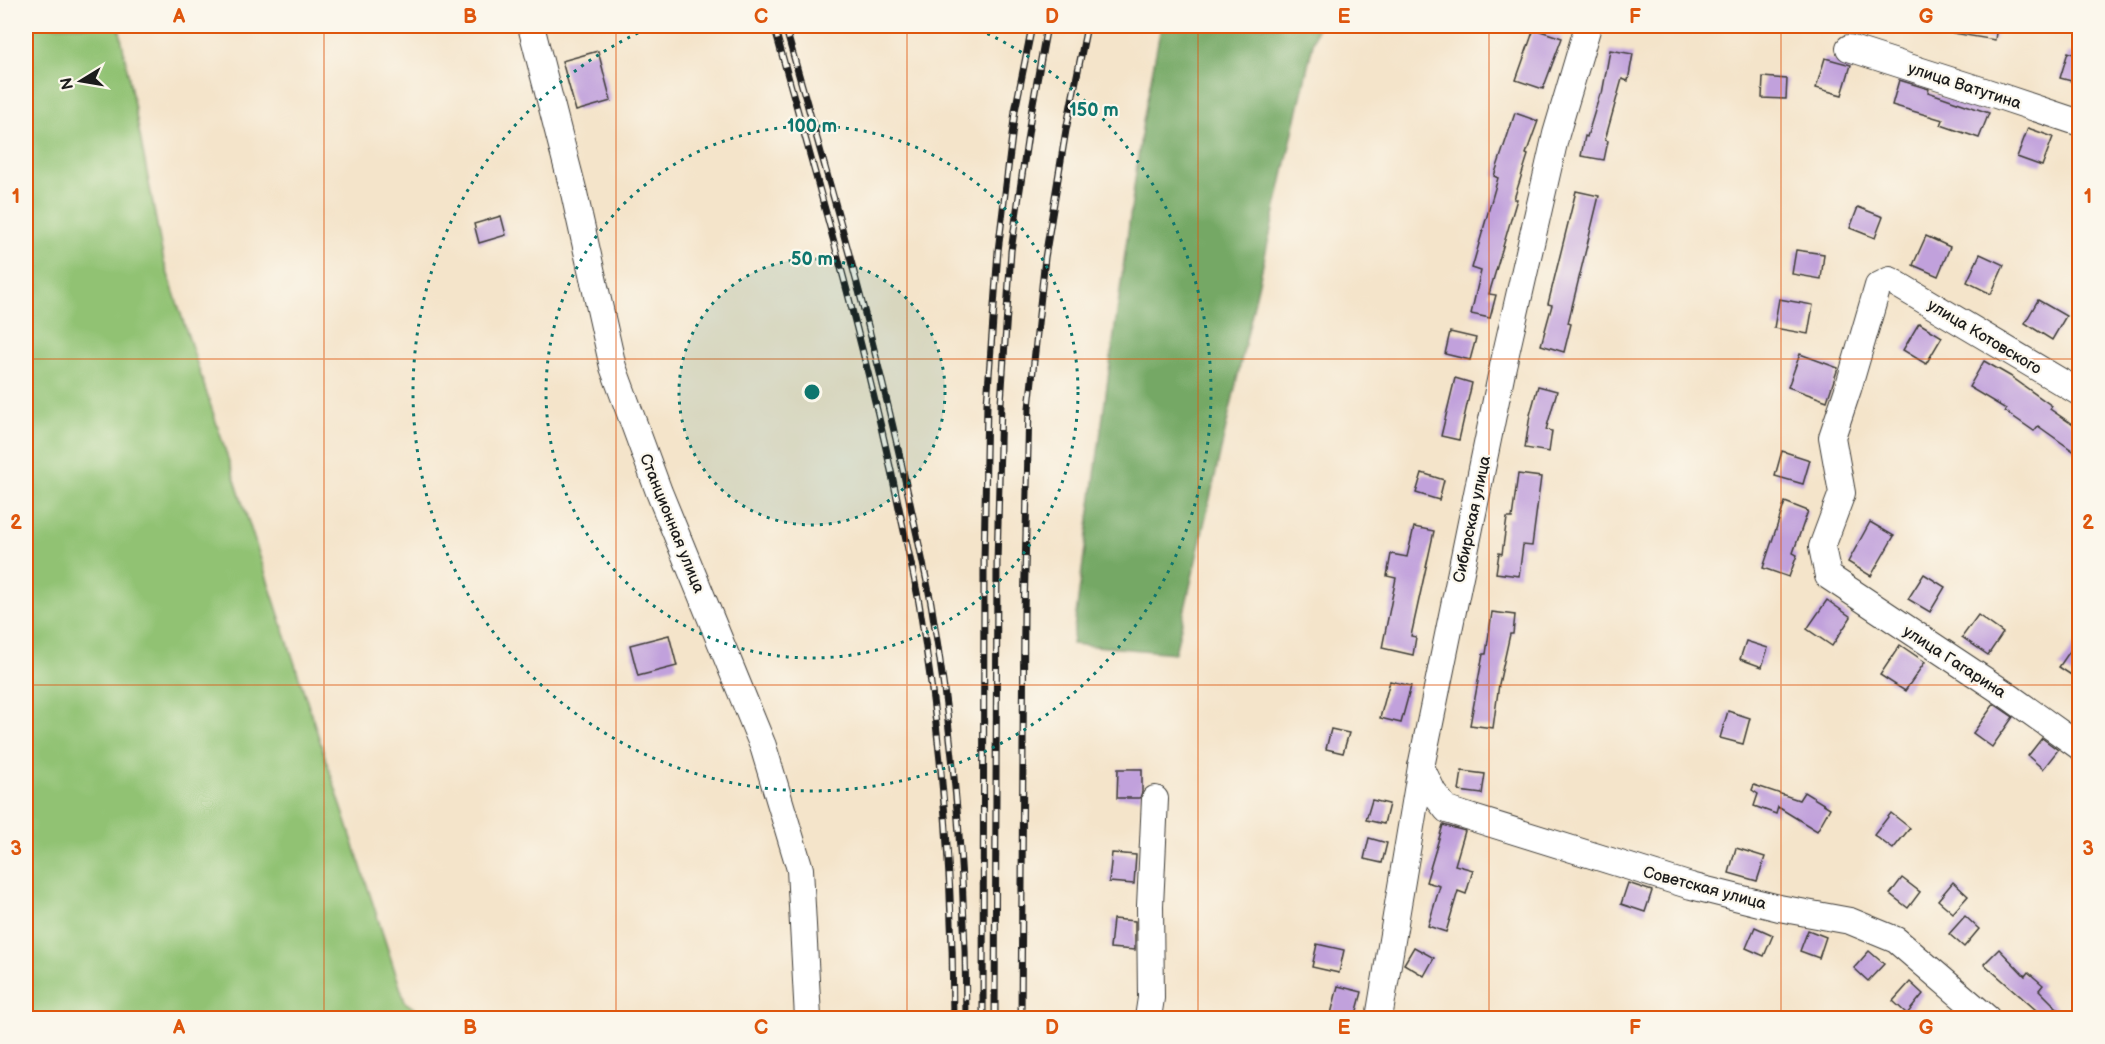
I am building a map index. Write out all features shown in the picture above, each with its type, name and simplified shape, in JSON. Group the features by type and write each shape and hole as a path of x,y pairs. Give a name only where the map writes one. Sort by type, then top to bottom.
{"street":[{"name":"Станционная улица","path":"531,26 574,193 613,367 659,492 763,746 800,869 808,1018"},
{"name":"Сибирская улица","path":"1386,1015 1421,768 1503,366 1556,134 1588,26"},
{"name":"улица Ватутина","path":"1849,48 2079,123"},
{"name":"улица Котовского","path":"1828,576 1822,547 1842,493 1832,437 1878,286 1890,280 2079,393"},
{"name":"улица Гагарина","path":"1828,576 2007,695 2079,747"},
{"name":"Советская улица","path":"1421,768 1433,792 1448,810 1691,886 1779,908 1850,921 1896,940 1987,1018"},
{"path":"1148,1018 1151,998 1150,906 1155,799"}],"green space":[{"path":"26,26 119,26 164,262 405,1002 428,1018 26,1018"},
{"path":"1161,26 1317,26 1175,653 1072,644 1143,121"}],"building":[{"path":"1954,26 1997,26 1995,40 1953,33"},
{"path":"1534,29 1562,38 1543,89 1516,80"},
{"path":"1610,50 1633,54 1628,81 1622,79 1605,140 1608,141 1604,160 1581,156 1585,136 1587,137 1600,94 1602,94"},
{"path":"598,51 611,101 576,111 562,61"},
{"path":"2068,52 2079,56 2079,83 2060,78"},
{"path":"1825,58 1851,65 1842,95 1816,88"},
{"path":"1763,77 1787,79 1786,99 1762,98"},
{"path":"1899,80 1929,89 1928,92 1989,113 1979,138 1941,125 1943,120 1892,105"},
{"path":"1515,113 1538,121 1526,154 1528,155 1514,199 1517,199 1489,294 1496,295 1490,318 1471,314 1481,271 1472,268 1498,178 1494,176"},
{"path":"2028,128 2053,137 2042,166 2017,157"},
{"path":"1576,191 1599,196 1568,323 1571,324 1564,352 1541,345 1552,305 1548,304"},
{"path":"1858,207 1883,217 1875,238 1850,228"},
{"path":"501,216 506,235 479,243 474,224"},
{"path":"1926,236 1950,247 1938,276 1913,265"},
{"path":"1796,250 1824,254 1821,279 1792,274"},
{"path":"1980,254 2004,265 1991,294 1967,282"},
{"path":"1779,299 1813,305 1808,334 1774,328"},
{"path":"2038,300 2066,316 2052,340 2025,323"},
{"path":"1919,323 1942,337 1926,364 1903,350"},
{"path":"1450,332 1476,338 1470,360 1445,354"},
{"path":"1800,354 1838,368 1827,401 1788,387"},
{"path":"1984,361 2010,376 2052,406 2050,409 2079,429 2079,455 2038,426 2034,431 2005,411 2006,409 1969,387"},
{"path":"1455,378 1472,383 1459,440 1441,436"},
{"path":"1538,386 1557,391 1546,430 1552,431 1549,452 1525,448 1530,415"},
{"path":"1782,451 1810,460 1803,484 1775,476"},
{"path":"1422,473 1444,480 1439,500 1416,493"},
{"path":"1518,474 1541,477 1532,546 1523,545 1519,576 1496,573 1499,553 1502,554 1507,518 1512,518"},
{"path":"1785,502 1808,511 1793,553 1797,555 1789,577 1763,568"},
{"path":"1870,522 1894,536 1871,576 1848,562"},
{"path":"1414,527 1434,531 1411,636 1416,637 1413,655 1382,648 1396,578 1387,576 1391,554 1407,557"},
{"path":"1924,574 1945,587 1930,612 1908,599"},
{"path":"1827,600 1851,617 1832,646 1807,629"},
{"path":"1492,612 1515,615 1513,634 1510,634 1499,684 1493,728 1470,725 1483,654 1486,654"},
{"path":"1978,615 2003,633 1988,655 1962,637"},
{"path":"669,635 677,666 638,676 630,645"},
{"path":"2079,638 2079,680 2059,667"},
{"path":"1746,641 1768,648 1762,667 1740,659"},
{"path":"1900,645 1925,662 1905,691 1880,675"},
{"path":"1390,681 1411,686 1401,723 1380,718"},
{"path":"1994,704 2013,717 1992,747 1973,733"},
{"path":"1728,711 1750,718 1743,744 1720,738"},
{"path":"1331,729 1349,733 1343,753 1326,749"},
{"path":"2042,738 2058,750 2043,769 2028,756"},
{"path":"1118,769 1142,769 1140,798 1117,798"},
{"path":"1462,771 1485,774 1482,794 1459,791"},
{"path":"1754,785 1799,800 1804,792 1830,808 1817,831 1778,807 1776,814 1754,806 1758,794 1752,790"},
{"path":"1372,800 1389,804 1384,824 1366,820"},
{"path":"1891,813 1910,828 1893,849 1874,835"},
{"path":"1443,825 1465,831 1455,865 1473,870 1466,894 1458,891 1446,932 1428,926 1440,886 1426,882"},
{"path":"1369,838 1387,843 1382,863 1364,859"},
{"path":"1736,848 1765,857 1757,881 1729,873"},
{"path":"1112,853 1136,855 1134,884 1109,882"},
{"path":"1902,878 1920,892 1908,908 1890,894"},
{"path":"1953,882 1968,896 1953,913 1938,900"},
{"path":"1628,883 1652,891 1645,912 1621,904"},
{"path":"1965,916 1979,929 1964,947 1949,934"},
{"path":"1113,919 1135,921 1135,950 1110,948"},
{"path":"1755,927 1773,935 1764,956 1746,948"},
{"path":"1808,930 1826,937 1819,958 1800,951"},
{"path":"1317,944 1344,950 1339,973 1312,967"},
{"path":"1414,947 1434,958 1424,976 1404,964"},
{"path":"1999,949 2025,976 2028,972 2043,985 2039,990 2067,1018 2045,1018 1984,964"},
{"path":"1869,951 1884,964 1868,981 1854,968"},
{"path":"1910,982 1923,994 1907,1014 1893,1001"},
{"path":"1338,986 1362,992 1355,1018 1331,1014"}],"railway":[{"path":"774,26 840,263 885,443 919,603 934,707 945,810 951,914 953,1018"},
{"path":"785,26 867,323 897,443 931,603 946,706 957,810 964,914 966,1018"},
{"path":"983,1018 984,562 987,403 998,251 1015,111 1032,26"},
{"path":"995,1018 997,564 1001,403 1011,251 1031,114 1047,26"},
{"path":"1021,1018 1024,613 1029,408 1045,258 1066,130 1087,26"}]}
